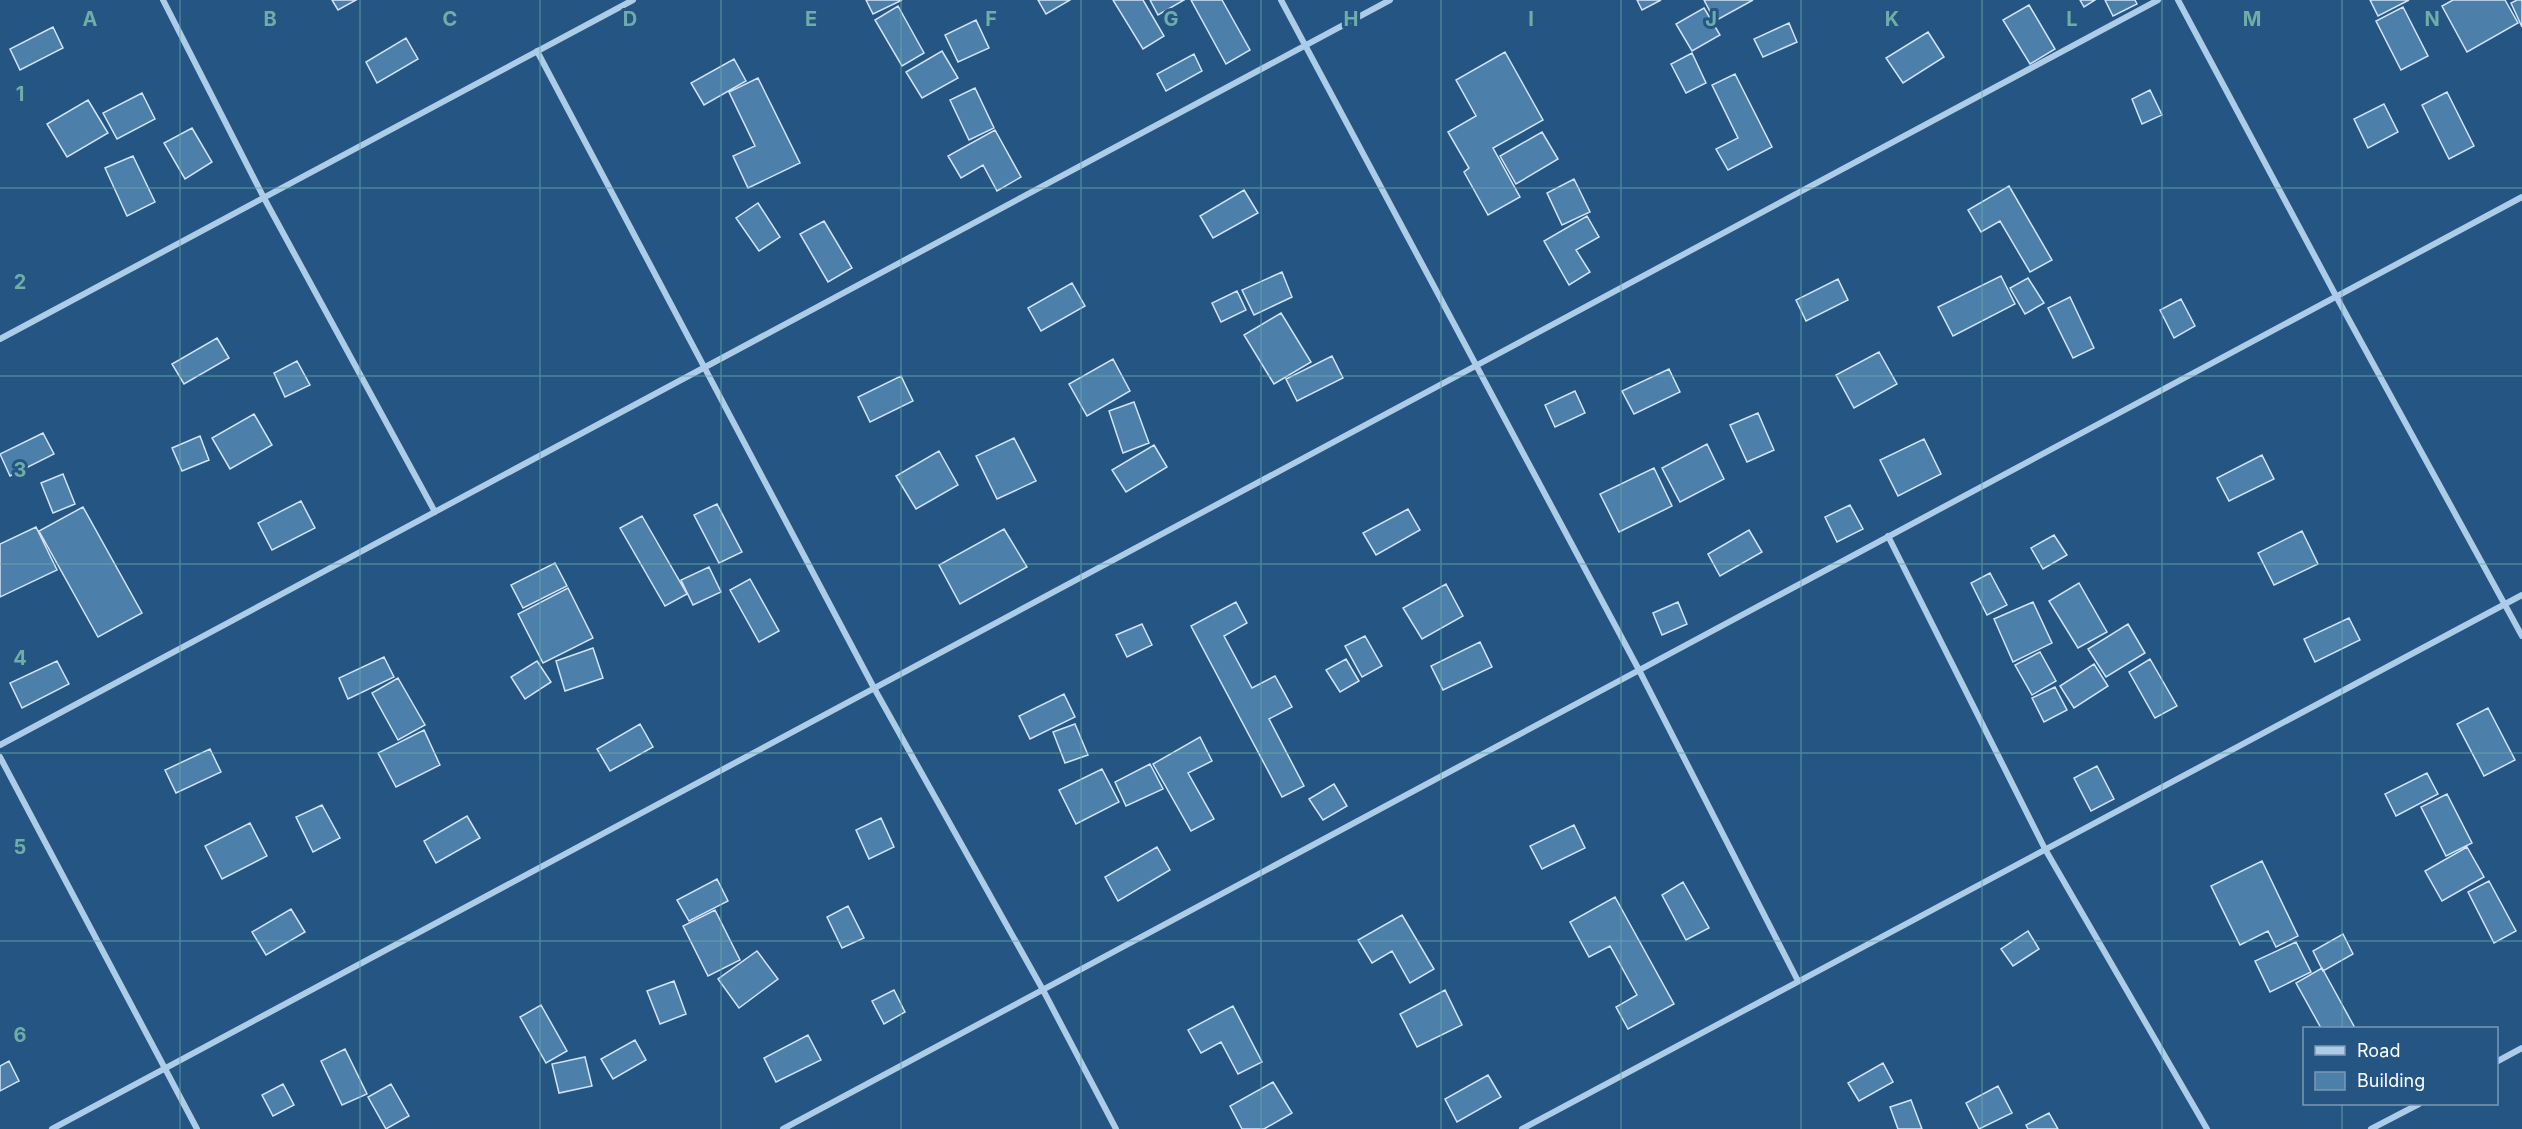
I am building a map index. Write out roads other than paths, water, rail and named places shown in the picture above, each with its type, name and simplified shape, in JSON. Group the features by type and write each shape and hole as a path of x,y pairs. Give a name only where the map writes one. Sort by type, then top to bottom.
{"street":[{"path":"163,0 264,198 435,512"},
{"path":"0,339 633,0"},
{"path":"1281,0 1639,670 1798,981"},
{"path":"0,745 1390,0"},
{"path":"52,1129 2158,0"},
{"path":"2178,0 2336,296 2522,636"},
{"path":"537,51 874,688 1043,990 1116,1129"},
{"path":"783,1129 2522,196"},
{"path":"1888,536 2045,849 2207,1129"},
{"path":"1521,1129 2522,595"},
{"path":"0,757 197,1129"},
{"path":"2498,1061 2522,1048"},
{"path":"2371,1129 2417,1105"}]}
